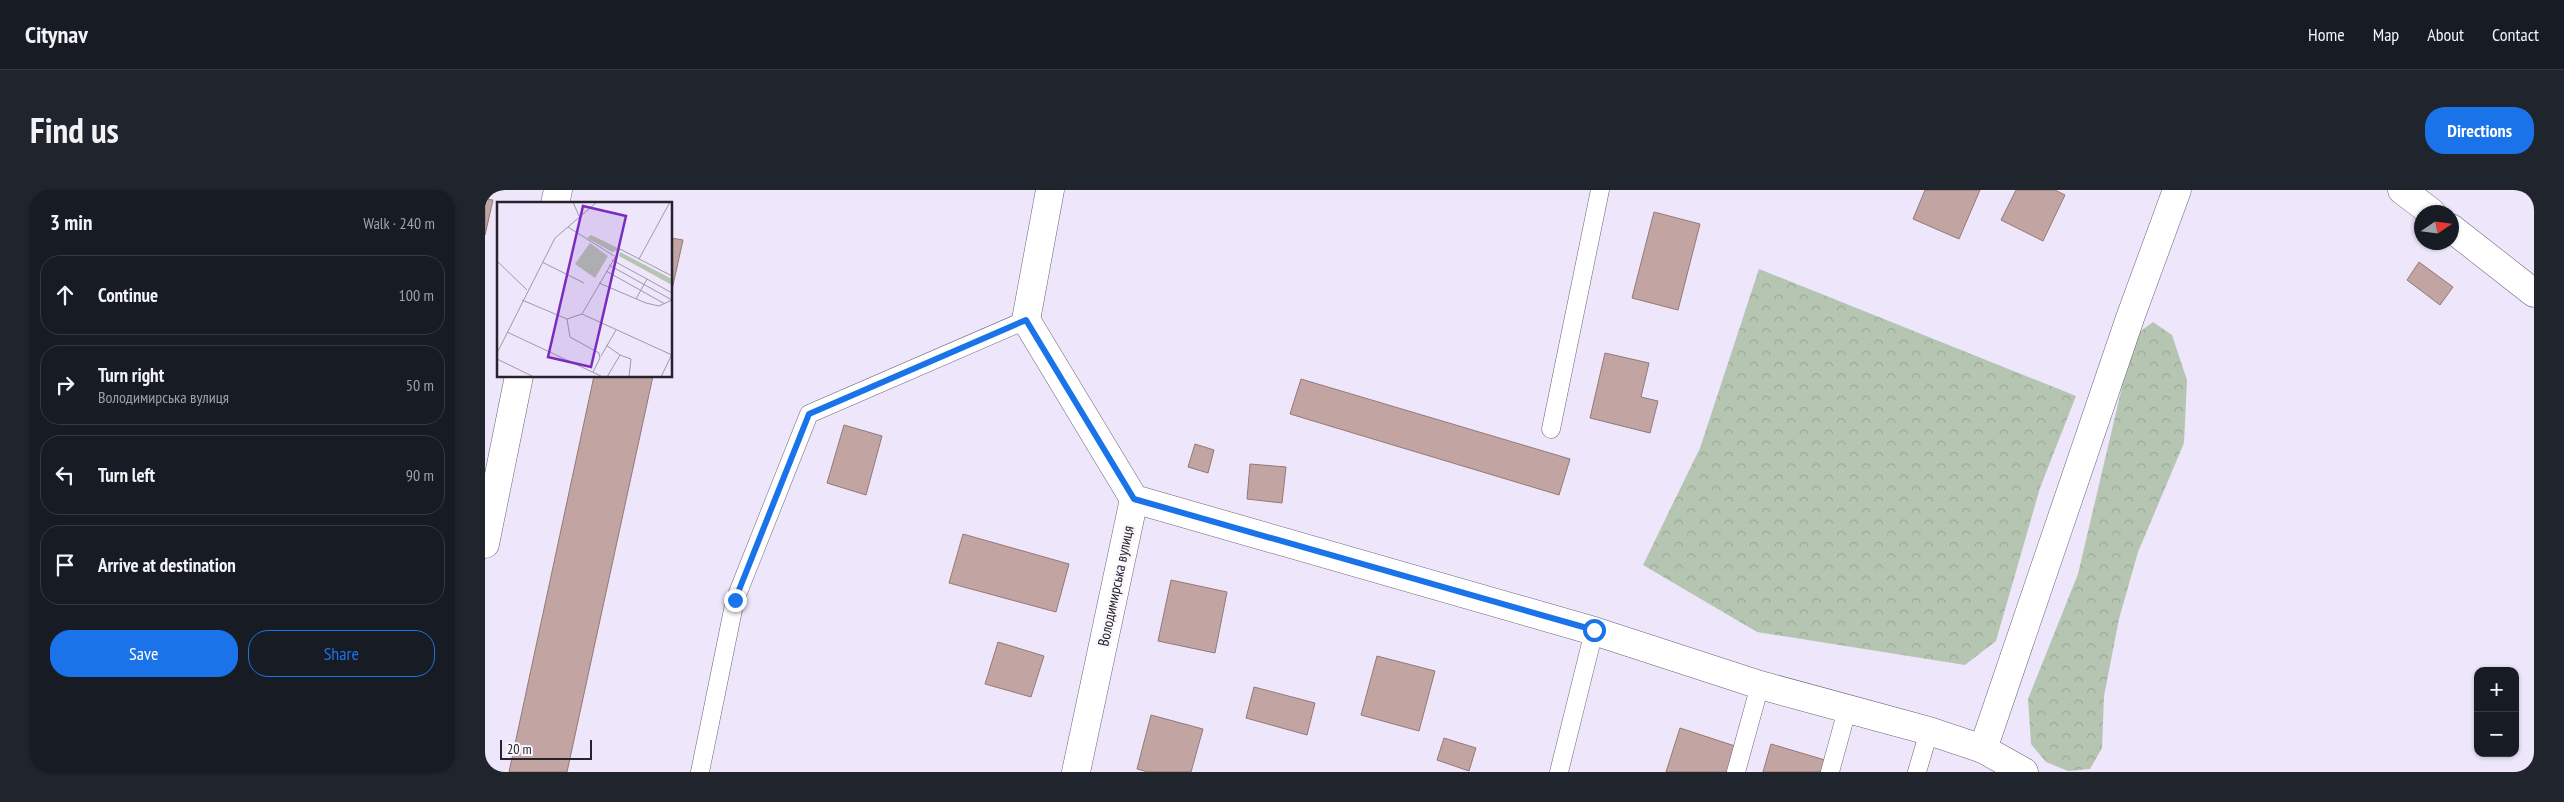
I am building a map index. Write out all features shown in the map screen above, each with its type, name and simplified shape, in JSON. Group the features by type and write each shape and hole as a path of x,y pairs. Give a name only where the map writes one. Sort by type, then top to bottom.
{"street":[{"path":"1050,190 1026,320 1134,499 1594,630 1760,685 1929,731 1983,749 2024,772"},
{"path":"1983,749 2130,318 2177,190"},
{"path":"2402,190 2422,205"},
{"path":"2459,234 2534,293"},
{"path":"485,544 519,378"},
{"name":"Володимирська вулиця","path":"1076,772 1134,499"}],"lane":[{"path":"1551,429 1600,190"},
{"path":"700,772 735,600 809,414 1026,320"},
{"path":"1559,772 1594,630"},
{"path":"1736,772 1760,685"},
{"path":"1830,772 1847,710"},
{"path":"1917,772 1929,731"}],"green space":[{"path":"1759,269 2076,396 2040,488 1996,641 1965,665 1757,632 1643,565 1700,448"},
{"path":"2153,322 2172,335 2187,380 2184,443 2138,552 2119,619 2104,696 2102,748 2090,769 2068,771 2046,762 2031,744 2028,699 2078,574 2134,336"}],"building":[{"path":"1925,190 1980,190 1959,239 1913,219"},
{"path":"2016,190 2055,190 2065,195 2043,241 2001,220"},
{"path":"485,199 493,200 485,235"},
{"path":"1654,212 1700,224 1678,310 1632,298"},
{"path":"673,238 683,240 673,285"},
{"path":"2419,262 2453,287 2440,305 2407,280"},
{"path":"1605,353 1649,363 1641,397 1658,401 1650,433 1590,418"},
{"path":"594,378 653,378 567,772 509,772"},
{"path":"1301,379 1570,459 1559,495 1290,414"},
{"path":"844,425 882,436 866,495 827,483"},
{"path":"1195,444 1214,450 1208,473 1188,467"},
{"path":"1250,464 1286,467 1282,503 1247,499"},
{"path":"963,534 1069,564 1056,612 949,583"},
{"path":"1171,580 1227,592 1215,653 1158,641"},
{"path":"998,642 1044,656 1031,697 985,684"},
{"path":"1377,656 1435,671 1419,731 1361,715"},
{"path":"1254,687 1315,703 1307,735 1246,718"},
{"path":"1151,715 1203,729 1191,772 1148,772 1137,769"},
{"path":"1680,728 1735,746 1727,772 1666,772"},
{"path":"1444,738 1476,748 1469,771 1437,760"},
{"path":"1771,744 1825,760 1821,772 1763,772"}],"route":[{"path":"735,600 809,414 1026,320 1134,499 1594,630"}]}
